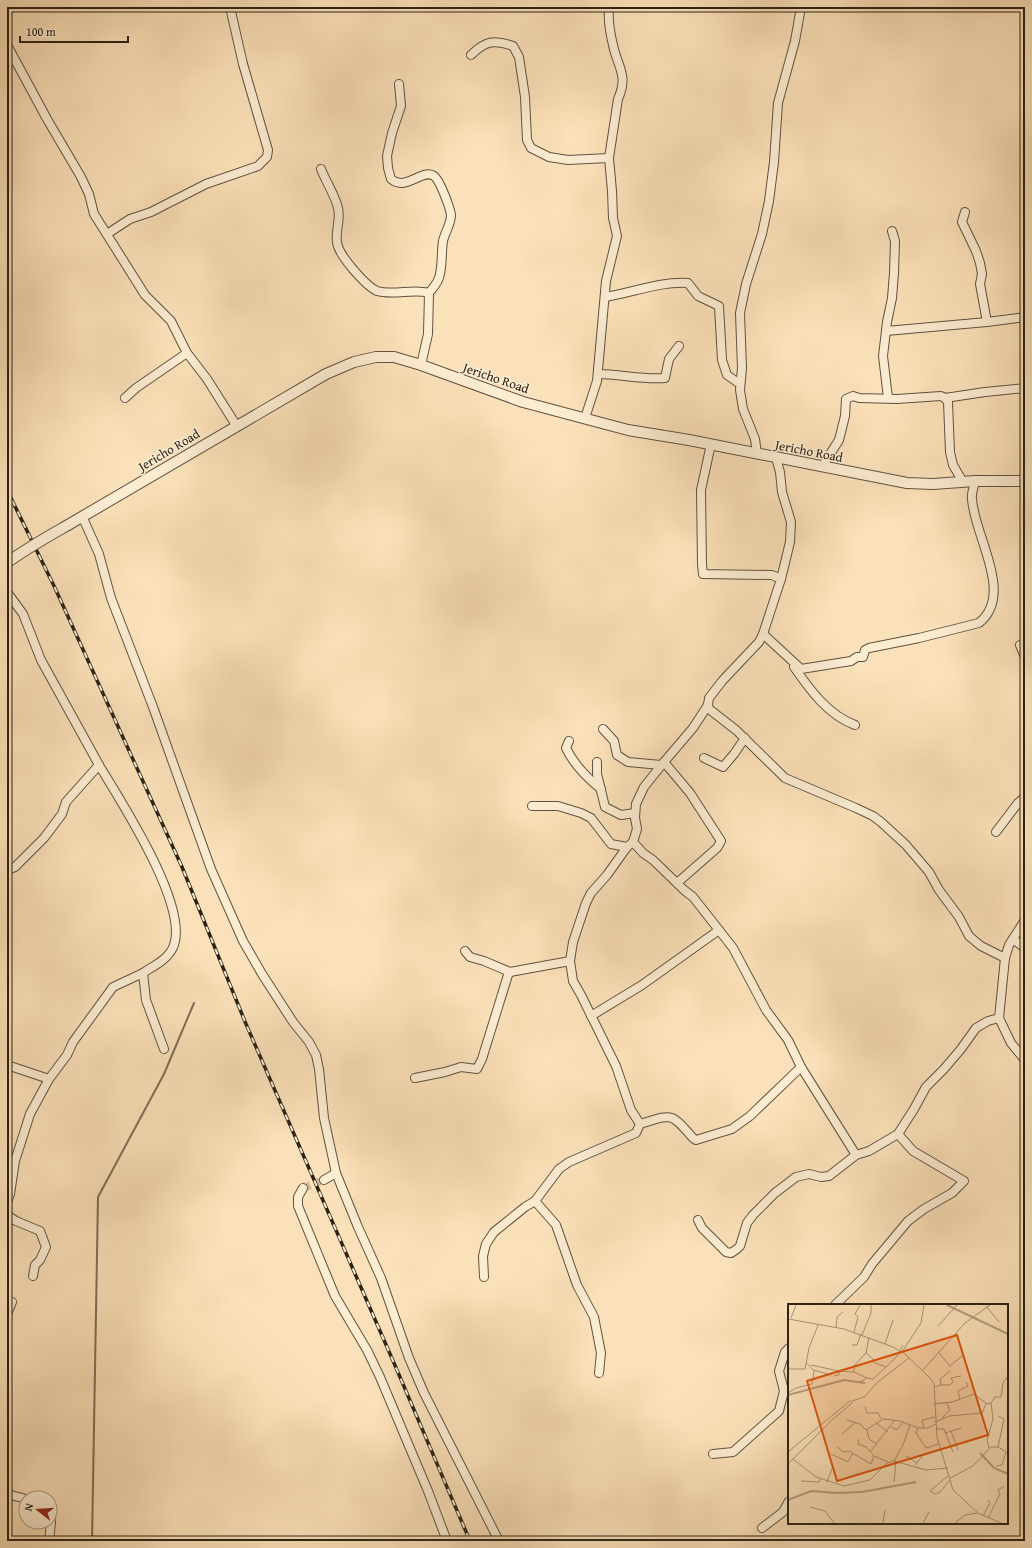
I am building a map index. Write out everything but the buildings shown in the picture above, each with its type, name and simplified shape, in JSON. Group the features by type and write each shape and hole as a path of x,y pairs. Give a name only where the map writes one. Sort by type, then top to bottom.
{"street":[{"path":"106,234 130,219 151,212 206,184 258,166 267,157 268,150 243,64 230,7"},
{"path":"585,418 598,381 606,281 616,236 613,218 609,158 618,99 622,92 623,80 620,64 613,45 609,7"},
{"path":"757,454 755,440 744,408 740,390 742,368 740,313 746,284 762,234 769,201 774,162 778,103 795,40 801,7"},
{"path":"471,55 485,44 496,41 513,46 518,57 525,97 528,140 531,148 549,157 568,160 609,158"},
{"path":"7,44 47,119 81,177 89,194 94,214 106,234 145,295 171,321 187,352 236,425"},
{"path":"399,84 401,106 392,133 387,156 391,179 399,183 406,183 422,176 434,176 439,182 451,214 450,222 443,240 439,280 429,293 428,334 422,365"},
{"path":"321,169 339,210 336,235 337,244 342,254 368,286 378,291 421,291 429,293"},
{"path":"965,212 962,222 980,263 982,274 980,284 987,322"},
{"path":"888,398 883,356 892,298 894,273 895,241 892,231"},
{"path":"605,297 678,282 688,283 698,296 719,306 722,360 727,375 740,384"},
{"path":"886,331 1025,317"},
{"path":"598,374 665,378 669,359 679,346"},
{"path":"125,398 136,388 187,352"},
{"name":"Jericho Road","path":"7,562 29,547 35,545 236,425 326,374 354,362 376,357 394,357 422,365 523,402 628,430 711,444 822,467 907,483 933,484 1025,480"},
{"path":"822,467 839,440 846,416 846,399 853,396 859,398 941,396 945,398 1025,388"},
{"path":"945,398 948,402 950,452 953,465 963,482"},
{"path":"711,444 701,490 703,574 772,575 781,579"},
{"path":"640,1124 631,1110 616,1066 572,981 570,961 573,942 586,903 591,893 630,845 637,829 635,813 636,804 644,788 662,764 693,728 708,706 710,698 724,680 759,642 764,634 781,579 790,542 791,522 782,492 780,472 776,458"},
{"path":"764,634 801,669 851,661 857,657 863,657 865,650 869,648 919,638 979,623 985,618 989,611 994,595 993,581 973,510 972,493 976,481"},
{"path":"82,516 99,554 111,598 211,869 243,941 262,974 293,1022 309,1042 316,1055 319,1069 324,1118 336,1173 381,1278 409,1358 424,1392 499,1541"},
{"path":"7,592 24,614 41,660 135,827 159,873 170,901 176,922 176,935 174,945 170,953 143,973 113,987 73,1042 67,1055 49,1079 30,1114 15,1161 10,1194 7,1202"},
{"path":"1020,645 1025,657"},
{"path":"785,655 815,695 844,721 855,725"},
{"path":"708,706 709,709 745,738 776,771 786,778 856,808 873,816 881,822 906,845 925,868 959,917 970,936 981,946 1005,958"},
{"path":"603,729 614,741 617,755 628,762 662,764 690,793 721,841 717,848 677,883"},
{"path":"704,758 723,767 745,738"},
{"path":"569,741 566,748 571,760 586,778 601,789"},
{"path":"597,762 597,774 605,807 621,815 635,813"},
{"path":"7,870 15,867 44,838 62,814 66,802 99,765"},
{"path":"996,832 1018,803 1025,797"},
{"path":"532,806 558,806 581,813 591,818 611,844 630,845 643,853 653,860 693,897 733,948 766,1010 788,1040 801,1067 856,1155"},
{"path":"1025,920 1013,939 1005,958 999,1018 1011,1043 1025,1060"},
{"path":"591,1016 648,981 719,930"},
{"path":"1013,939 1025,948"},
{"path":"465,951 470,957 510,972 570,961"},
{"path":"415,1078 461,1067 475,1069 479,1068 510,972"},
{"path":"143,973 146,1000 164,1049"},
{"path":"698,1220 702,1228 726,1252 731,1253 740,1246 747,1223 775,1193 796,1177 809,1174 821,1177 829,1176 856,1155 869,1151 898,1134 926,1086 962,1049 976,1028 988,1021 999,1018"},
{"path":"7,1065 49,1079"},
{"path":"484,1277 483,1256 486,1244 494,1232 520,1210 535,1201 559,1169 569,1162 636,1132 640,1124 665,1116 675,1118 696,1140 732,1129 750,1116 801,1067"},
{"path":"836,1304 864,1277 872,1264 908,1221 924,1209 952,1193 964,1180 913,1151 898,1134"},
{"path":"324,1180 336,1173"},
{"path":"303,1188 298,1197 298,1206 335,1296 367,1350 380,1377 428,1491 447,1541"},
{"path":"535,1201 556,1225 577,1284 594,1317 601,1353 599,1373"},
{"path":"7,1215 16,1221 40,1231 44,1239 46,1247 40,1260 35,1266 33,1276"},
{"path":"7,1314 12,1302"},
{"path":"713,1454 733,1452 779,1411 784,1391 779,1371 785,1352 788,1349"},
{"path":"7,1494 18,1497"},
{"path":"762,1528 783,1512 788,1503"},
{"path":"49,1541 50,1530"}],"waterway":[{"path":"92,1541 98,1197 164,1074 194,1003"}],"tunnel":[{"path":"303,1188 324,1180"}],"railway":[{"path":"7,490 55,588 182,867 246,1024 470,1541"}]}
